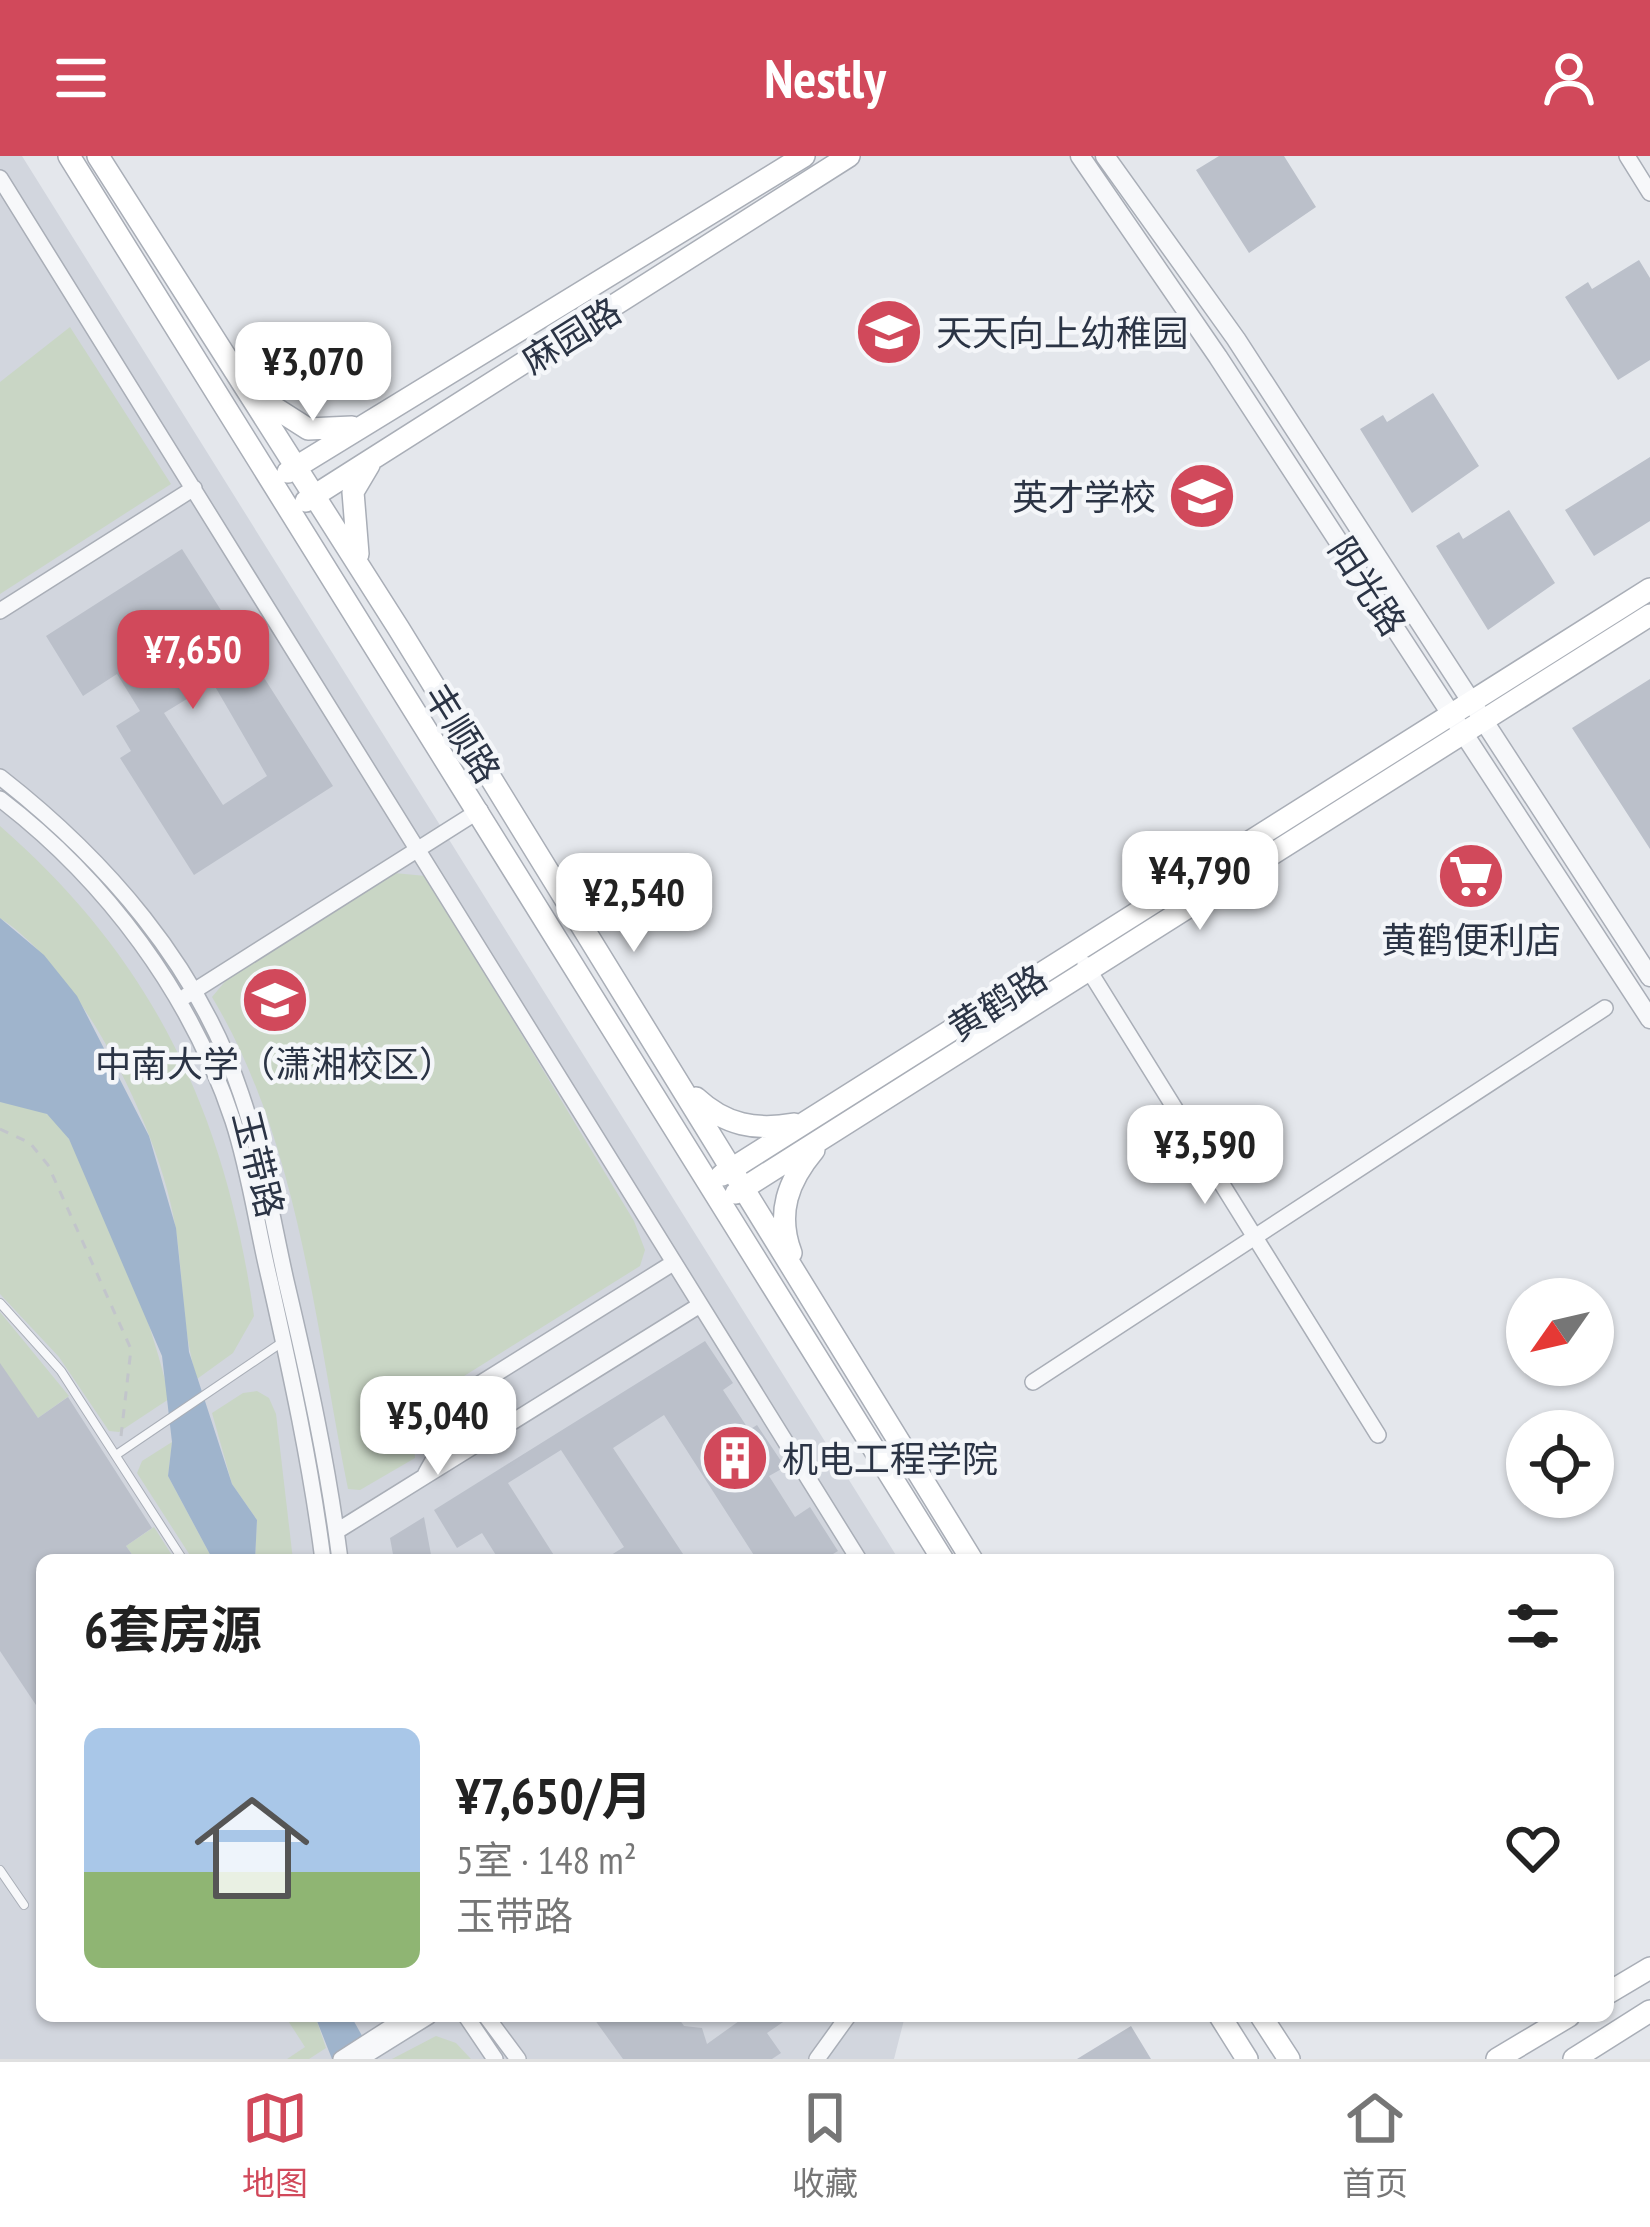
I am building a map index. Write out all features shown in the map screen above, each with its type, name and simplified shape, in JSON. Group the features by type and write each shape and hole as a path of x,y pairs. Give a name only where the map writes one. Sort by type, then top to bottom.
{"main road":[{"path":"69,156 940,1554"},
{"name":"丰顺路","path":"98,156 376,593 968,1554"},
{"path":"273,482 804,156"},
{"name":"麻园路","path":"290,510 849,156"},
{"path":"244,382 271,408 308,429 347,428 384,414"},
{"path":"376,593 353,540 351,513 361,474 381,454"},
{"name":"黄鹤路","path":"715,1193 1468,718 1650,589"},
{"path":"1468,718 1650,615"},
{"path":"676,1076 701,1103 745,1126 837,1116"},
{"path":"805,1287 787,1241 785,1201 790,1182 837,1116"},
{"path":"1614,1989 1650,1968"},
{"path":"1574,2059 1650,2011"},
{"path":"1224,2022 1247,2059"},
{"path":"1266,2022 1289,2059"},
{"path":"1497,2059 1559,2022"}],"street":[{"name":"阳光路","path":"1080,156 1650,976"},
{"name":"阳光路","path":"1105,156 1236,339 1650,1019"},
{"path":"1627,156 1650,193"},
{"path":"0,178 855,1554"},
{"path":"0,610 194,488"},
{"name":"玉带路","path":"0,777 122,891 194,991 240,1090 339,1554"},
{"path":"0,799 98,892 178,1001 234,1124 291,1336 322,1554"},
{"path":"178,1001 480,810"},
{"path":"1083,960 1378,1436"},
{"path":"1033,1382 1605,1008"},
{"path":"419,1478 435,1457 430,1420 441,1408 673,1263"},
{"path":"337,1531 700,1305"},
{"path":"433,1440 449,1455 465,1450"},
{"path":"360,2059 402,2022"},
{"path":"341,2059 417,2022"},
{"path":"470,2022 495,2059"},
{"path":"490,2022 518,2059"},
{"path":"817,2059 844,2022"}],"lane":[{"path":"0,1303 52,1358 180,1554"},
{"path":"116,1455 291,1336"},
{"path":"0,1870 24,1905"}],"path":[{"path":"0,1129 30,1143 48,1166 128,1338 131,1388 116,1455"}],"shaded area":[{"name":"中南大学（潇湘校区）","path":"0,156 22,156 895,1554 36,1554 36,2022 903,2022 894,2059 0,2059"}],"green space":[{"path":"70,327 171,484 0,594 0,382"},
{"path":"0,826 101,931 141,987 202,1108 224,1173 254,1316 233,1353 197,1379 175,1225 153,1145 87,1013 30,942 0,918"},
{"path":"394,873 426,876 634,1221 645,1250 640,1266 411,1413 415,1458 360,1490 348,1489 285,1173 241,1053 212,997 228,978"},
{"path":"0,1102 45,1113 62,1130 101,1200 138,1292 169,1399 119,1432 109,1431 59,1357 0,1294"},
{"path":"0,1312 69,1396 38,1418 0,1366"},
{"path":"257,1391 269,1398 276,1414 292,1554 255,1554 257,1520 232,1484 212,1413 243,1393"},
{"path":"172,1442 168,1476 210,1554 189,1554 137,1473 142,1461"},
{"path":"154,1527 171,1554 132,1554 126,1546"},
{"path":"289,2022 317,2022 326,2048 309,2059 287,2059 305,2047"},
{"path":"436,2036 456,2043 471,2059 392,2059"}],"water":[{"path":"0,918 44,955 77,996 149,1136 176,1228 189,1352 232,1484 257,1520 255,1554 210,1554 168,1476 172,1442 162,1356 69,1139 47,1114 0,1102"},
{"path":"317,2022 354,2022 375,2059 332,2059"}],"building":[{"path":"1219,156 1284,156 1316,207 1249,253 1196,170"},
{"path":"1639,260 1650,278 1650,360 1618,380 1565,297 1588,282 1592,289"},
{"path":"1433,393 1479,466 1412,513 1360,429 1383,415 1387,422"},
{"path":"1650,457 1650,521 1594,556 1565,510"},
{"path":"1509,510 1555,583 1488,630 1436,546 1459,532 1463,539"},
{"path":"182,549 333,786 194,875 120,758 131,751 116,726 140,711 117,674 83,696 46,636","holes":["213,683 267,776 223,805 164,713"]},
{"path":"1650,679 1650,849 1572,728"},
{"name":"机电工程学院","path":"705,1341 733,1383 723,1390 749,1430 757,1425 785,1467 769,1476 795,1517 810,1507 838,1551 753,1554 664,1415 613,1448 683,1554 613,1554 624,1547 561,1450 508,1483 553,1554 495,1554 482,1533 457,1548 434,1510"},
{"path":"0,1363 38,1418 68,1397 152,1528 126,1546 132,1554 36,1554 36,1705 0,1651"},
{"path":"424,1517 431,1554 393,1554 390,1538"},
{"path":"596,2022 681,2022 702,2028 707,2044 738,2022 783,2022 767,2033 781,2053 772,2059 623,2059"},
{"path":"1131,2026 1151,2059 1077,2059"}],"place":[{"name":"天天向上幼稚园","path":"889,332"},
{"name":"英才学校","path":"1202,496"},
{"name":"黄鹤便利店","path":"1471,876"},
{"name":"中南大学（潇湘校区）","path":"275,1000"},
{"name":"机电工程学院","path":"735,1458"}]}
